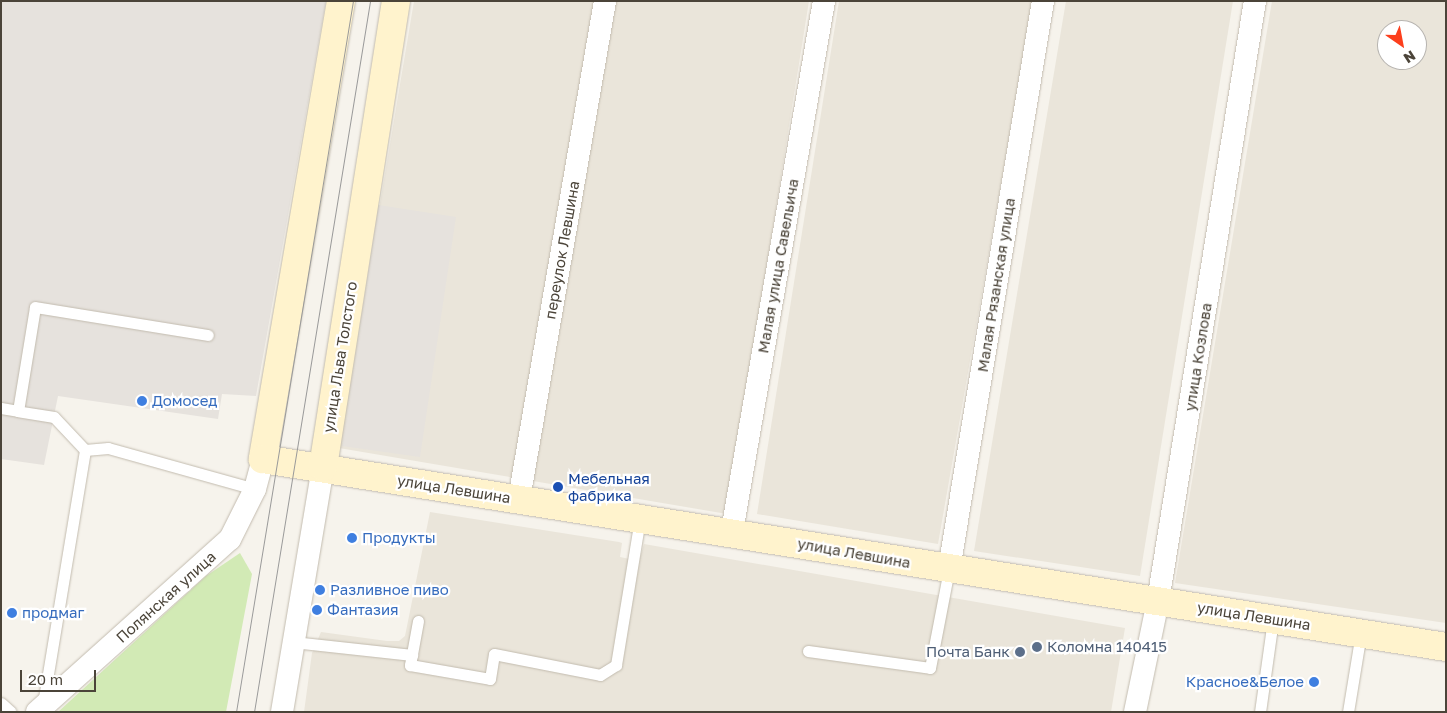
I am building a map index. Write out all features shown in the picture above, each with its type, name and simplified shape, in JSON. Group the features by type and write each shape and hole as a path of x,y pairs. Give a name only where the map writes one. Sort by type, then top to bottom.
{"street":[{"path":"263,459 341,1"},
{"name":"улица Льва Толстого","path":"282,712 323,467 396,1"},
{"name":"переулок Левшина","path":"519,499 605,1"},
{"name":"Малая улица Савельича","path":"732,531 824,1"},
{"name":"Малая Рязанская улица","path":"949,569 1043,1"},
{"name":"улица Козлова","path":"1135,712 1158,601 1255,1"},
{"name":"улица Левшина","path":"263,459 732,531 949,569 1446,647"},
{"name":"Полянская улица","path":"40,709 230,539 255,489 263,459"}],"lane":[{"path":"18,411 35,307 208,334"},
{"path":"1,408 54,418 85,450"},
{"path":"85,450 108,448 255,489"},
{"path":"40,709 85,450"},
{"path":"418,621 410,665 490,680 494,654 600,675 616,665 640,518"},
{"path":"808,651 930,668 949,569"},
{"path":"1260,712 1273,619"},
{"path":"1348,712 1361,634"},
{"path":"293,642 412,656"},
{"path":"1,703 11,712"}],"shaded area":[{"path":"1,1 326,1 256,396 222,394 218,419 58,396 44,465 1,459"},
{"path":"414,1 809,1 727,514 339,448"},
{"path":"839,1 1033,1 938,544 757,514"},
{"path":"1066,1 1233,1 1140,576 974,551"},
{"path":"1272,1 1446,1 1446,623 1175,583"},
{"path":"378,205 456,217 420,457 342,446"},
{"path":"430,512 619,542 622,543 620,557 639,561 644,544 1125,628 1111,712 304,712 312,653 321,632 387,641 399,641 405,636"}],"green space":[{"path":"240,553 252,574 226,712 58,712 206,576"}],"tram line":[{"path":"236,712 353,1"},
{"path":"254,712 370,1"}],"place":[{"name":"Домосед","path":"142,401"},
{"name":"Мебельная фабрика","path":"558,487"},
{"name":"Продукты","path":"352,538"},
{"name":"Разливное пиво","path":"320,590"},
{"name":"Фантазия","path":"317,610"},
{"name":"продмаг","path":"12,613"},
{"name":"Коломна 140415","path":"1037,647"},
{"name":"Почта Банк","path":"1020,652"},
{"name":"Красное&Белое","path":"1314,682"}]}
